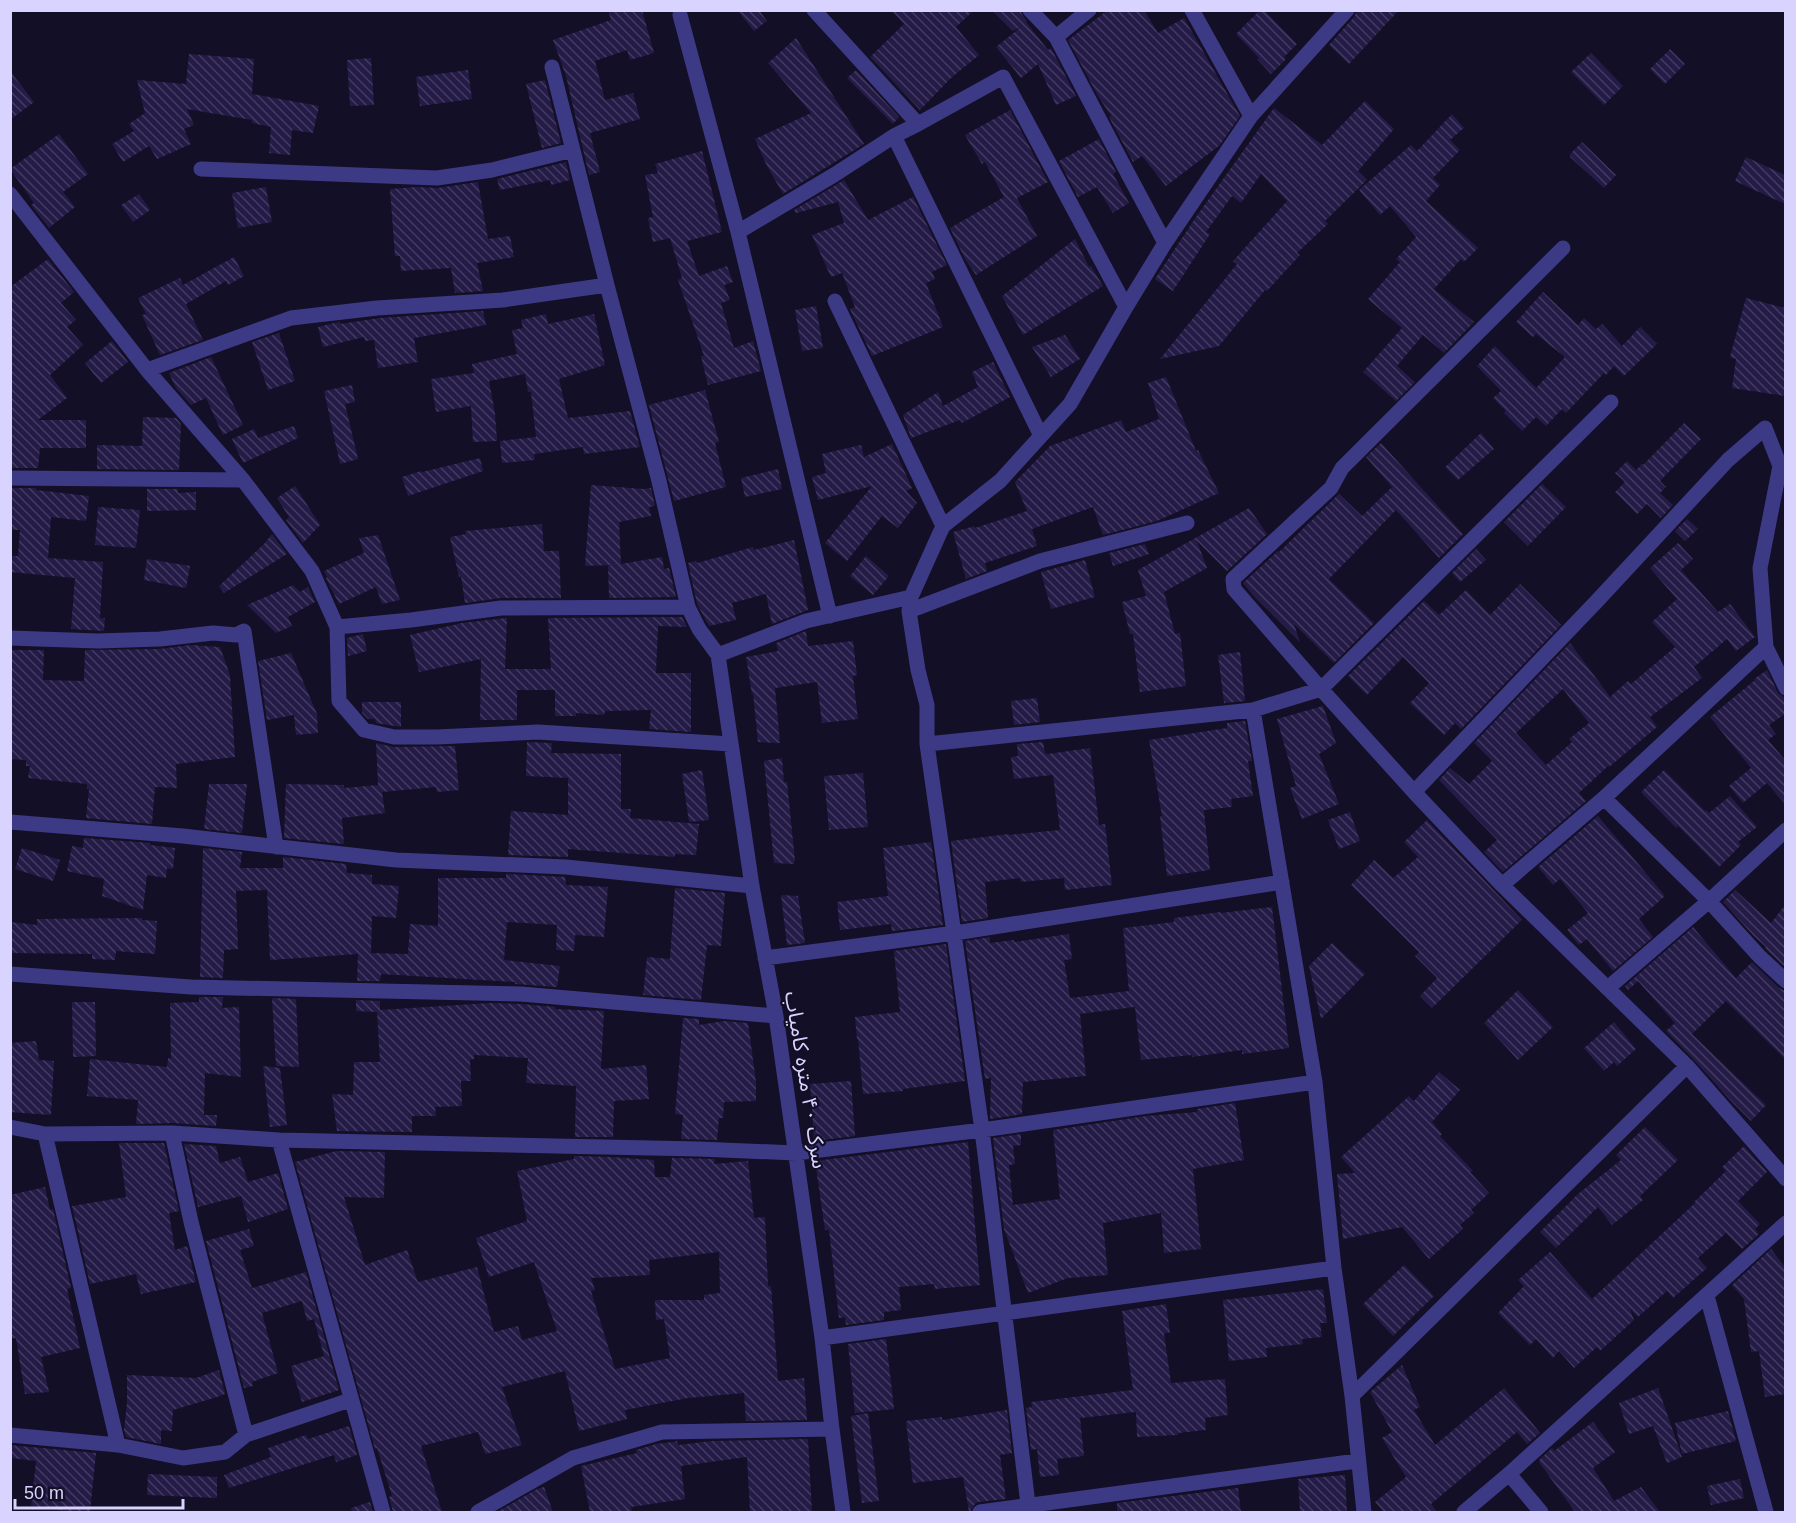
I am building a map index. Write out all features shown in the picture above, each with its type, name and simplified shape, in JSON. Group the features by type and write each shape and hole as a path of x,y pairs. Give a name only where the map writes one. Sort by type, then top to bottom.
{"street":[{"path":"814,10 918,124"},
{"path":"1030,10 1056,36 1165,243"},
{"path":"1056,36 1089,10"},
{"path":"1192,10 1251,116"},
{"path":"1029,1509 982,1130 927,744 927,705 918,670 910,604 943,526 1000,481 1070,404 1165,243 1251,116 1347,10"},
{"path":"680,15 738,232 830,616"},
{"path":"552,67 659,482 687,607 699,629 718,655 806,621 910,604 1040,561 1187,523"},
{"path":"738,232 894,136 1003,77 1126,307"},
{"path":"894,136 1041,436"},
{"path":"201,169 437,177 492,170 573,150"},
{"path":"10,194 147,370 243,480 312,570 337,627 339,701 364,730 394,737 538,732 731,744"},
{"path":"1563,248 1342,468 1331,488 1233,579 1234,589 1414,792 1503,885 1687,1065 1785,1179"},
{"path":"147,370 291,318 377,308 503,300 607,285"},
{"path":"835,301 943,526"},
{"path":"927,744 1253,710 1321,689 1611,402"},
{"path":"1414,792 1728,460 1765,428 1780,466 1760,568 1766,647 1785,688"},
{"path":"10,478 243,480"},
{"path":"337,627 501,608 687,607"},
{"path":"10,638 108,641 160,639 213,633 236,635 244,631 276,847"},
{"path":"1503,885 1604,798 1766,647"},
{"name":"سرک ۴۰ متره کامیاب","path":"718,655 752,886 776,1016 822,1338 831,1430 843,1512"},
{"path":"1253,710 1315,1082 1334,1268 1352,1396 1364,1512"},
{"path":"1604,798 1709,901 1785,981"},
{"path":"10,822 183,836 396,860 566,867 752,886"},
{"path":"1609,987 1709,901 1785,830"},
{"path":"765,958 955,933 1282,882"},
{"path":"10,974 191,987 521,994 776,1016"},
{"path":"1352,1396 1687,1065"},
{"path":"10,1126 45,1134 172,1133 279,1140 699,1149 796,1154 1315,1082"},
{"path":"172,1133 191,1222 246,1435"},
{"path":"45,1134 118,1446"},
{"path":"279,1140 383,1512"},
{"path":"1464,1512 1707,1296 1785,1223"},
{"path":"822,1338 1334,1268"},
{"path":"1707,1296 1766,1512"},
{"path":"10,1435 118,1446 183,1458 225,1452 246,1435 350,1400"},
{"path":"478,1512 573,1458 662,1432 831,1430"},
{"path":"980,1512 1029,1509 1357,1461"},
{"path":"1509,1474 1541,1512"}],"building":[{"path":"608,10 642,10 654,53 630,60 627,50 595,61 605,100 633,93 640,119 590,133 600,172 589,175 566,76 553,40 611,20"},
{"path":"737,10 759,10 767,21 754,31"},
{"path":"891,10 974,10 956,27 979,55 951,78 920,110 870,57 904,24"},
{"path":"992,10 1020,10 1026,22 1048,50 1051,48 1076,96 1056,105 1038,64 1021,78 996,47 1021,27 1013,31"},
{"path":"1108,10 1144,10 1158,33 1184,18 1240,116 1220,145 1166,186 1142,156 1133,162 1109,117 1111,116 1068,40"},
{"path":"1260,10 1264,10 1297,44 1271,74 1236,34"},
{"path":"1357,10 1399,10 1349,64 1329,45 1354,17"},
{"path":"796,38 864,144 783,194 755,139 811,113 768,63"},
{"path":"1670,49 1685,64 1665,84 1650,69"},
{"path":"1591,53 1623,86 1604,105 1571,72"},
{"path":"189,54 254,59 252,94 319,106 313,133 292,130 290,155 269,153 271,127 252,123 252,120 187,109 194,125 184,129 191,144 157,159 149,146 123,162 112,144 134,131 129,124 145,113 137,80 186,84"},
{"path":"371,58 374,105 350,106 347,60"},
{"path":"468,70 472,99 420,106 416,77"},
{"path":"856,70 899,117 893,124 847,78"},
{"path":"10,71 34,102 10,120"},
{"path":"545,80 561,143 542,148 526,84"},
{"path":"1365,101 1394,129 1358,171 1367,180 1325,221 1328,224 1297,253 1300,255 1267,291 1265,290 1219,346 1160,359 1237,264 1233,261 1287,201 1261,174 1241,203 1232,196 1206,232 1210,234 1173,291 1155,279 1274,108 1322,145"},
{"path":"1010,110 1048,182 1017,198 1037,236 976,275 965,259 950,228 1004,197 985,162 982,164 965,135"},
{"path":"1452,114 1464,128 1450,140 1460,150 1433,178 1440,185 1426,201 1478,248 1464,262 1461,259 1434,289 1474,322 1444,353 1423,335 1397,366 1415,382 1396,401 1363,372 1402,328 1368,299 1400,262 1396,259 1416,237 1390,206 1380,215 1359,190 1411,145 1417,151"},
{"path":"59,134 88,174 63,192 75,207 49,228 31,205 34,203 10,169"},
{"path":"1099,139 1116,172 1113,174 1129,203 1113,213 1097,187 1078,197 1059,161"},
{"path":"1582,142 1616,175 1604,188 1570,157 1570,154"},
{"path":"702,151 722,232 687,241 699,276 727,266 733,282 724,285 730,300 721,303 734,348 753,341 761,371 708,385 701,356 704,356 678,280 682,278 670,238 653,242 648,218 653,217 645,175 658,173 655,164"},
{"path":"1746,157 1785,175 1785,204 1735,181"},
{"path":"566,162 570,180 551,185 550,180 500,190 497,179"},
{"path":"844,180 868,220 913,197 947,265 932,272 935,279 926,283 943,327 872,356 850,309 855,307 842,273 831,277 812,235 844,223 838,202 796,213 794,210"},
{"path":"478,182 488,239 510,236 514,257 477,263 483,291 455,293 451,268 401,271 400,256 395,256 390,189 438,188"},
{"path":"266,187 272,222 238,228 232,193"},
{"path":"139,194 150,210 133,222 121,205"},
{"path":"1075,239 1089,267 1091,266 1103,286 1023,335 1002,296"},
{"path":"234,257 244,276 228,285 226,281 186,304 203,340 160,355 142,315 146,314 138,298 180,278 183,285"},
{"path":"48,259 74,292 61,303 76,320 67,327 83,345 50,375 67,398 38,420 86,420 86,448 40,448 38,468 10,468 10,287"},
{"path":"1543,292 1578,325 1584,318 1596,329 1602,324 1622,346 1640,327 1657,344 1624,376 1614,366 1606,375 1604,373 1566,413 1562,409 1546,426 1536,417 1522,431 1493,398 1501,391 1477,366 1495,346 1536,388 1565,357 1536,334 1533,337 1516,322"},
{"path":"1746,298 1785,308 1785,396 1732,388 1736,359 1730,357"},
{"path":"816,306 823,348 802,351 795,310"},
{"path":"483,311 486,325 414,338 418,362 378,368 374,340 365,341 364,337 323,347 318,327 380,318"},
{"path":"546,314 548,324 594,314 605,365 559,379 568,418 630,411 640,447 584,454 583,447 534,454 535,460 502,463 500,441 536,437 531,392 528,392 525,374 489,381 497,441 473,442 471,406 436,412 431,379 474,373 472,364 517,354 512,330 523,328 521,320"},
{"path":"279,333 295,381 268,390 252,342"},
{"path":"1065,335 1080,359 1051,377 1032,347"},
{"path":"112,341 128,362 101,383 85,363"},
{"path":"211,357 243,425 223,435 206,398 191,405 176,388 169,373"},
{"path":"993,362 1010,397 962,423 960,420 911,438 903,415 938,392 943,406 978,387 972,372"},
{"path":"1166,377 1196,451 1198,450 1219,493 1157,521 1103,535 1093,507 1032,529 1037,546 985,563 987,571 966,579 953,532 975,526 975,528 1027,511 1015,482 1050,446 1121,420 1126,432 1159,419 1148,383"},
{"path":"352,385 355,402 345,404 358,459 340,464 324,391"},
{"path":"705,390 719,442 715,443 726,487 674,501 649,405"},
{"path":"143,417 176,418 181,424 179,470 97,469 97,445 142,446"},
{"path":"1684,423 1701,439 1660,481 1666,487 1660,493 1673,505 1661,518 1647,504 1637,514 1615,492 1625,482 1615,473 1627,461 1636,470 1643,465"},
{"path":"294,426 298,438 243,463 232,439 254,429 258,438"},
{"path":"1481,433 1494,449 1458,480 1445,467"},
{"path":"1381,443 1463,534 1439,558 1396,510 1329,579 1374,623 1334,663 1294,624 1300,642 1243,583 1339,494 1362,516 1392,487 1366,457"},
{"path":"892,444 912,488 906,491 917,503 898,528 882,516 847,561 825,543 872,486 818,500 812,477 826,473 822,454 861,445 864,457"},
{"path":"480,458 483,471 408,496 402,477"},
{"path":"778,469 782,489 745,497 741,478"},
{"path":"1542,484 1566,507 1528,546 1504,522"},
{"path":"591,485 651,488 655,506 649,507 651,516 619,522 621,564 662,557 664,569 669,568 676,597 609,598 608,566 612,565 585,566"},
{"path":"295,486 320,525 303,543 286,520 289,517 277,498"},
{"path":"10,488 36,488 36,490 89,496 86,521 51,517 48,558 103,562 100,618 105,618 104,631 71,629 75,578 10,572 10,556 18,556 20,530 10,530"},
{"path":"147,489 178,489 178,493 196,492 196,510 147,511"},
{"path":"98,507 140,510 136,548 95,545"},
{"path":"1249,508 1267,534 1227,571 1197,541 1207,568 1164,592 1175,634 1180,633 1186,686 1140,692 1133,634 1130,634 1122,602 1146,596 1138,570"},
{"path":"1687,519 1698,529 1685,541 1675,531"},
{"path":"542,524 544,551 559,551 561,598 501,598 465,603 461,576 459,577 450,537 466,534 465,531"},
{"path":"272,534 287,554 224,593 219,586"},
{"path":"378,535 400,600 382,604 376,587 339,604 324,571 364,553 359,538"},
{"path":"794,540 808,610 772,624 766,594 732,603 736,620 709,626 697,604 688,563 696,561 697,563 753,547 754,550"},
{"path":"1678,543 1693,559 1681,570 1718,612 1730,604 1755,637 1736,651 1727,639 1694,667 1702,678 1650,717 1657,727 1608,766 1579,793 1586,801 1503,872 1484,852 1497,840 1439,780 1450,768 1469,784 1492,761 1474,743 1570,643 1610,697 1628,681 1631,684 1675,647 1652,622 1677,599 1650,568","holes":["1563,689 1589,723 1569,739 1572,742 1546,765 1516,733"]},
{"path":"1145,544 1149,554 1113,566 1109,553"},
{"path":"1476,549 1486,560 1460,582 1452,573"},
{"path":"866,556 889,576 873,595 850,576"},
{"path":"147,559 190,566 186,588 144,580"},
{"path":"1085,560 1095,597 1051,609 1041,572"},
{"path":"1520,584 1561,625 1461,729 1455,723 1444,735 1410,703 1429,683 1403,657 1367,695 1348,676 1424,601 1439,615 1466,590 1490,615"},
{"path":"293,585 300,592 308,587 315,602 288,617 292,626 276,633 247,605"},
{"path":"682,617 687,627 658,626 656,673 691,673 691,732 649,729 651,710 605,711 604,715 576,713 576,716 555,716 555,690 517,690 517,720 480,720 481,659 419,672 410,635 462,623 507,618 505,669 551,669 548,618"},
{"path":"806,631 808,646 853,641 857,675 853,676 858,719 822,723 817,682 775,688 780,743 758,742 753,693 746,657 778,651 776,643"},
{"path":"363,634 367,651 348,656 347,638"},
{"path":"190,645 220,647 230,675 235,757 176,764 177,788 155,787 152,824 86,818 89,789 87,789 87,784 28,778 30,766 26,766 26,760 10,759 10,650 44,650 43,680 84,681 85,650 160,649"},
{"path":"1240,652 1245,701 1224,703 1218,655"},
{"path":"291,653 317,714 318,733 296,735 294,715 267,720 258,661"},
{"path":"1767,670 1778,693 1785,698 1785,714 1769,725 1776,734 1768,740 1785,760 1785,804 1767,783 1743,803 1729,786 1751,768 1710,717"},
{"path":"1037,698 1040,722 1014,725 1011,701"},
{"path":"362,702 401,702 401,727 376,723 375,719 368,719 362,713"},
{"path":"1323,706 1336,743 1319,754 1339,804 1302,819 1290,788 1296,786 1277,719"},
{"path":"1245,721 1252,761 1248,761 1253,796 1231,799 1232,807 1204,810 1210,870 1167,876 1160,816 1162,816 1149,740 1227,728 1227,723"},
{"path":"527,742 552,743 551,753 621,754 621,809 631,809 630,818 699,824 696,855 675,854 675,857 568,849 568,857 508,855 511,811 568,815 568,778 526,776"},
{"path":"1043,742 1045,753 1048,754 1090,748 1099,825 1105,824 1112,885 1065,890 1064,878 1021,882 1020,878 985,882 988,918 962,922 951,841 1060,830 1053,775 1014,779 1011,757 1018,756 1017,744"},
{"path":"376,743 394,747 455,746 459,790 437,792 436,787 382,792 385,813 342,818 344,844 284,838 286,784 344,785 344,788 378,785"},
{"path":"782,758 784,782 787,782 794,864 774,863 764,761"},
{"path":"702,770 709,820 689,822 682,774"},
{"path":"1664,770 1705,811 1709,813 1730,796 1757,827 1738,842 1741,845 1719,867 1641,792"},
{"path":"863,773 868,827 829,830 824,776"},
{"path":"209,784 247,784 242,833 204,829"},
{"path":"1350,812 1360,841 1339,849 1328,820"},
{"path":"1598,816 1665,896 1639,919 1653,937 1613,971 1587,939 1579,945 1567,930 1588,913 1560,879 1553,885 1538,867"},
{"path":"1427,820 1522,920 1432,1008 1420,996 1437,978 1415,956 1419,952 1351,885 1374,860 1393,878 1418,857 1404,842"},
{"path":"84,838 150,843 150,845 175,848 173,869 167,868 166,878 147,875 143,910 102,896 104,879 67,871 72,846 83,848"},
{"path":"931,842 943,925 892,931 891,924 840,930 837,902 888,896 883,848"},
{"path":"22,848 60,860 53,881 15,869"},
{"path":"203,848 242,852 240,868 283,868 283,857 346,864 347,873 372,875 372,884 399,886 396,918 372,916 371,953 408,954 410,924 438,926 438,878 506,878 506,874 565,877 566,885 608,887 604,937 575,935 574,951 556,950 557,925 507,922 504,960 560,966 557,987 515,984 515,982 381,974 380,981 357,981 358,954 270,960 267,890 236,891 238,949 224,950 223,978 200,977"},
{"path":"675,888 725,893 721,946 707,945 701,1000 643,995 647,957 670,959"},
{"path":"1735,890 1771,923 1785,905 1785,967 1723,902"},
{"path":"781,895 798,896 805,943 787,945"},
{"path":"1272,907 1289,1048 1242,1054 1242,1050 1192,1057 1192,1055 1141,1060 1135,1007 1080,1014 1086,1076 1023,1082 1022,1114 990,1119 991,1078 985,1079 965,941 990,937 990,943 1014,940 1014,942 1069,934 1072,959 1064,960 1070,998 1129,991 1123,928 1174,922 1174,918"},
{"path":"142,918 142,920 157,921 155,954 116,951 115,960 92,959 92,954 10,953 10,922 37,925 37,919"},
{"path":"1693,927 1736,978 1752,962 1785,991 1785,1059 1726,1001 1692,1034 1766,1105 1751,1121 1666,1031 1675,1023 1638,981 1628,990 1625,986"},
{"path":"1332,943 1365,974 1321,1019 1309,966"},
{"path":"946,944 965,1081 903,1089 903,1091 863,1094 855,1017 900,1012 894,951"},
{"path":"1518,990 1553,1027 1518,1060 1484,1023"},
{"path":"199,997 223,997 222,1008 239,1007 241,1077 205,1073 204,1115 217,1115 216,1126 173,1123 136,1124 138,1100 87,1096 90,1059 167,1067 168,1058 171,1058 170,1003 199,1002"},
{"path":"272,998 296,999 299,1067 276,1066"},
{"path":"356,1000 380,1001 380,1010 490,1003 604,1011 601,1069 646,1065 649,1099 614,1101 613,1137 575,1137 576,1086 526,1083 528,1058 474,1055 474,1059 470,1060 471,1081 461,1081 462,1106 435,1107 436,1116 412,1116 412,1132 337,1131 332,1094 353,1095 354,1062 380,1062 377,1012 356,1011"},
{"path":"72,1002 95,1002 96,1056 73,1057"},
{"path":"683,1018 699,1019 699,1025 724,1021 748,1023 756,1082 756,1101 724,1102 723,1118 719,1118 717,1140 681,1139 683,1115 675,1114"},
{"path":"1614,1022 1636,1049 1617,1066 1614,1062 1604,1071 1584,1048"},
{"path":"36,1041 39,1060 54,1061 51,1115 10,1112 10,1043"},
{"path":"263,1066 280,1068 287,1125 270,1127"},
{"path":"1439,1072 1460,1090 1432,1122 1442,1134 1440,1136 1473,1171 1470,1172 1489,1193 1471,1210 1474,1213 1460,1225 1463,1229 1429,1259 1402,1227 1343,1239 1337,1174 1355,1173 1341,1157 1409,1096 1414,1101"},
{"path":"851,1081 855,1136 814,1141 810,1084"},
{"path":"1235,1103 1244,1160 1193,1169 1201,1249 1164,1253 1161,1213 1103,1223 1108,1275 1068,1278 1028,1293 1004,1229 993,1138 1021,1134 1021,1145 1013,1146 1015,1164 1009,1165 1013,1205 1060,1199 1053,1130 1146,1116 1197,1112 1197,1109"},
{"path":"1645,1127 1678,1160 1640,1196 1643,1200 1612,1225 1598,1207 1556,1248 1540,1232 1578,1194 1621,1160 1616,1155"},
{"path":"968,1142 980,1285 935,1289 934,1284 899,1287 901,1310 884,1312 884,1320 846,1325 845,1317 839,1318 829,1230 825,1230 815,1161"},
{"path":"119,1143 164,1143 179,1211 169,1213 175,1250 187,1246 196,1282 141,1294 136,1274 90,1284 72,1206 126,1197"},
{"path":"184,1144 216,1146 220,1163 240,1157 248,1182 278,1173 288,1209 248,1222 241,1196 198,1207"},
{"path":"1744,1146 1767,1172 1738,1201 1760,1224 1755,1229 1759,1234 1742,1249 1726,1233 1698,1258 1707,1268 1673,1298 1667,1291 1638,1317 1630,1309 1634,1320 1600,1351 1597,1347 1574,1368 1559,1351 1553,1358 1536,1339 1530,1345 1498,1313 1524,1286 1518,1280 1550,1252 1592,1299 1695,1203 1726,1171 1722,1167"},
{"path":"336,1151 385,1152 384,1198 344,1197 365,1265 407,1250 418,1282 477,1267 494,1332 518,1326 522,1340 557,1331 534,1262 489,1277 476,1238 527,1221 517,1171 574,1159 574,1156 612,1157 654,1160 655,1177 670,1177 672,1158 715,1159 714,1164 748,1161 754,1218 765,1217 768,1286 771,1286 778,1381 804,1378 807,1420 746,1421 744,1393 688,1398 625,1410 627,1419 579,1431 565,1371 502,1387 522,1445 485,1454 478,1432 421,1446 442,1512 393,1512 389,1497 392,1496 377,1448 375,1449 295,1162","holes":["719,1252 720,1293 704,1295 704,1300 655,1300 656,1320 664,1319 670,1358 615,1369 591,1291 595,1290 591,1278 650,1275 649,1260"]},
{"path":"45,1187 50,1210 53,1209 71,1288 67,1289 80,1348 41,1357 49,1392 25,1394 16,1338 10,1339 10,1195"},
{"path":"249,1229 254,1246 240,1250 252,1288 306,1272 339,1390 302,1402 291,1366 324,1356 314,1319 307,1321 302,1301 262,1313 278,1373 252,1382 253,1386 244,1388 206,1241"},
{"path":"1771,1249 1785,1267 1785,1394 1765,1397 1759,1351 1751,1352 1744,1299 1732,1285"},
{"path":"1404,1265 1434,1296 1393,1336 1363,1304"},
{"path":"1323,1289 1327,1323 1320,1323 1322,1337 1302,1339 1303,1344 1266,1348 1267,1357 1229,1361 1223,1300"},
{"path":"1166,1304 1170,1333 1164,1333 1171,1383 1225,1379 1228,1415 1205,1418 1206,1430 1178,1433 1178,1435 1137,1437 1136,1412 1080,1418 1084,1456 1057,1459 1059,1475 1040,1477 1037,1449 1031,1450 1026,1408 1032,1407 1031,1402 1133,1390 1122,1311"},
{"path":"886,1339 894,1409 855,1413 848,1344"},
{"path":"1402,1365 1420,1407 1414,1410 1435,1445 1504,1388 1540,1433 1527,1444 1517,1432 1431,1504 1437,1512 1384,1512 1375,1502 1406,1477 1382,1438 1392,1432 1370,1392"},
{"path":"219,1370 225,1394 173,1410 172,1431 161,1430 161,1444 126,1437 124,1430 127,1375 196,1378"},
{"path":"1658,1388 1682,1457 1667,1463 1653,1426 1629,1434 1619,1403"},
{"path":"1007,1410 1012,1453 1000,1455 1006,1499 978,1502 969,1512 963,1477 913,1483 906,1421 942,1417 942,1420"},
{"path":"1728,1411 1736,1441 1682,1454 1675,1423"},
{"path":"868,1413 879,1501 862,1503 851,1416"},
{"path":"1593,1422 1615,1452 1593,1468 1614,1501 1641,1487 1660,1512 1575,1512 1539,1460 1552,1448 1554,1451"},
{"path":"349,1426 357,1455 336,1462 334,1455 229,1488 224,1475 271,1457 268,1448 306,1435 308,1439"},
{"path":"808,1439 812,1512 750,1512 747,1457 681,1466 685,1499 631,1507 632,1512 590,1512 581,1466 637,1453 636,1450 656,1444 677,1441 678,1445 712,1441"},
{"path":"10,1445 96,1453 90,1512 31,1506 36,1461 10,1458"},
{"path":"148,1474 217,1477 217,1498 147,1495"},
{"path":"1345,1475 1347,1512 1300,1512 1298,1479"},
{"path":"1740,1479 1744,1498 1711,1505 1707,1486"},
{"path":"544,1487 553,1512 497,1512 537,1489"},
{"path":"1238,1488 1241,1512 1117,1512 1117,1503"},
{"path":"370,1502 373,1512 352,1512 351,1508"}]}
